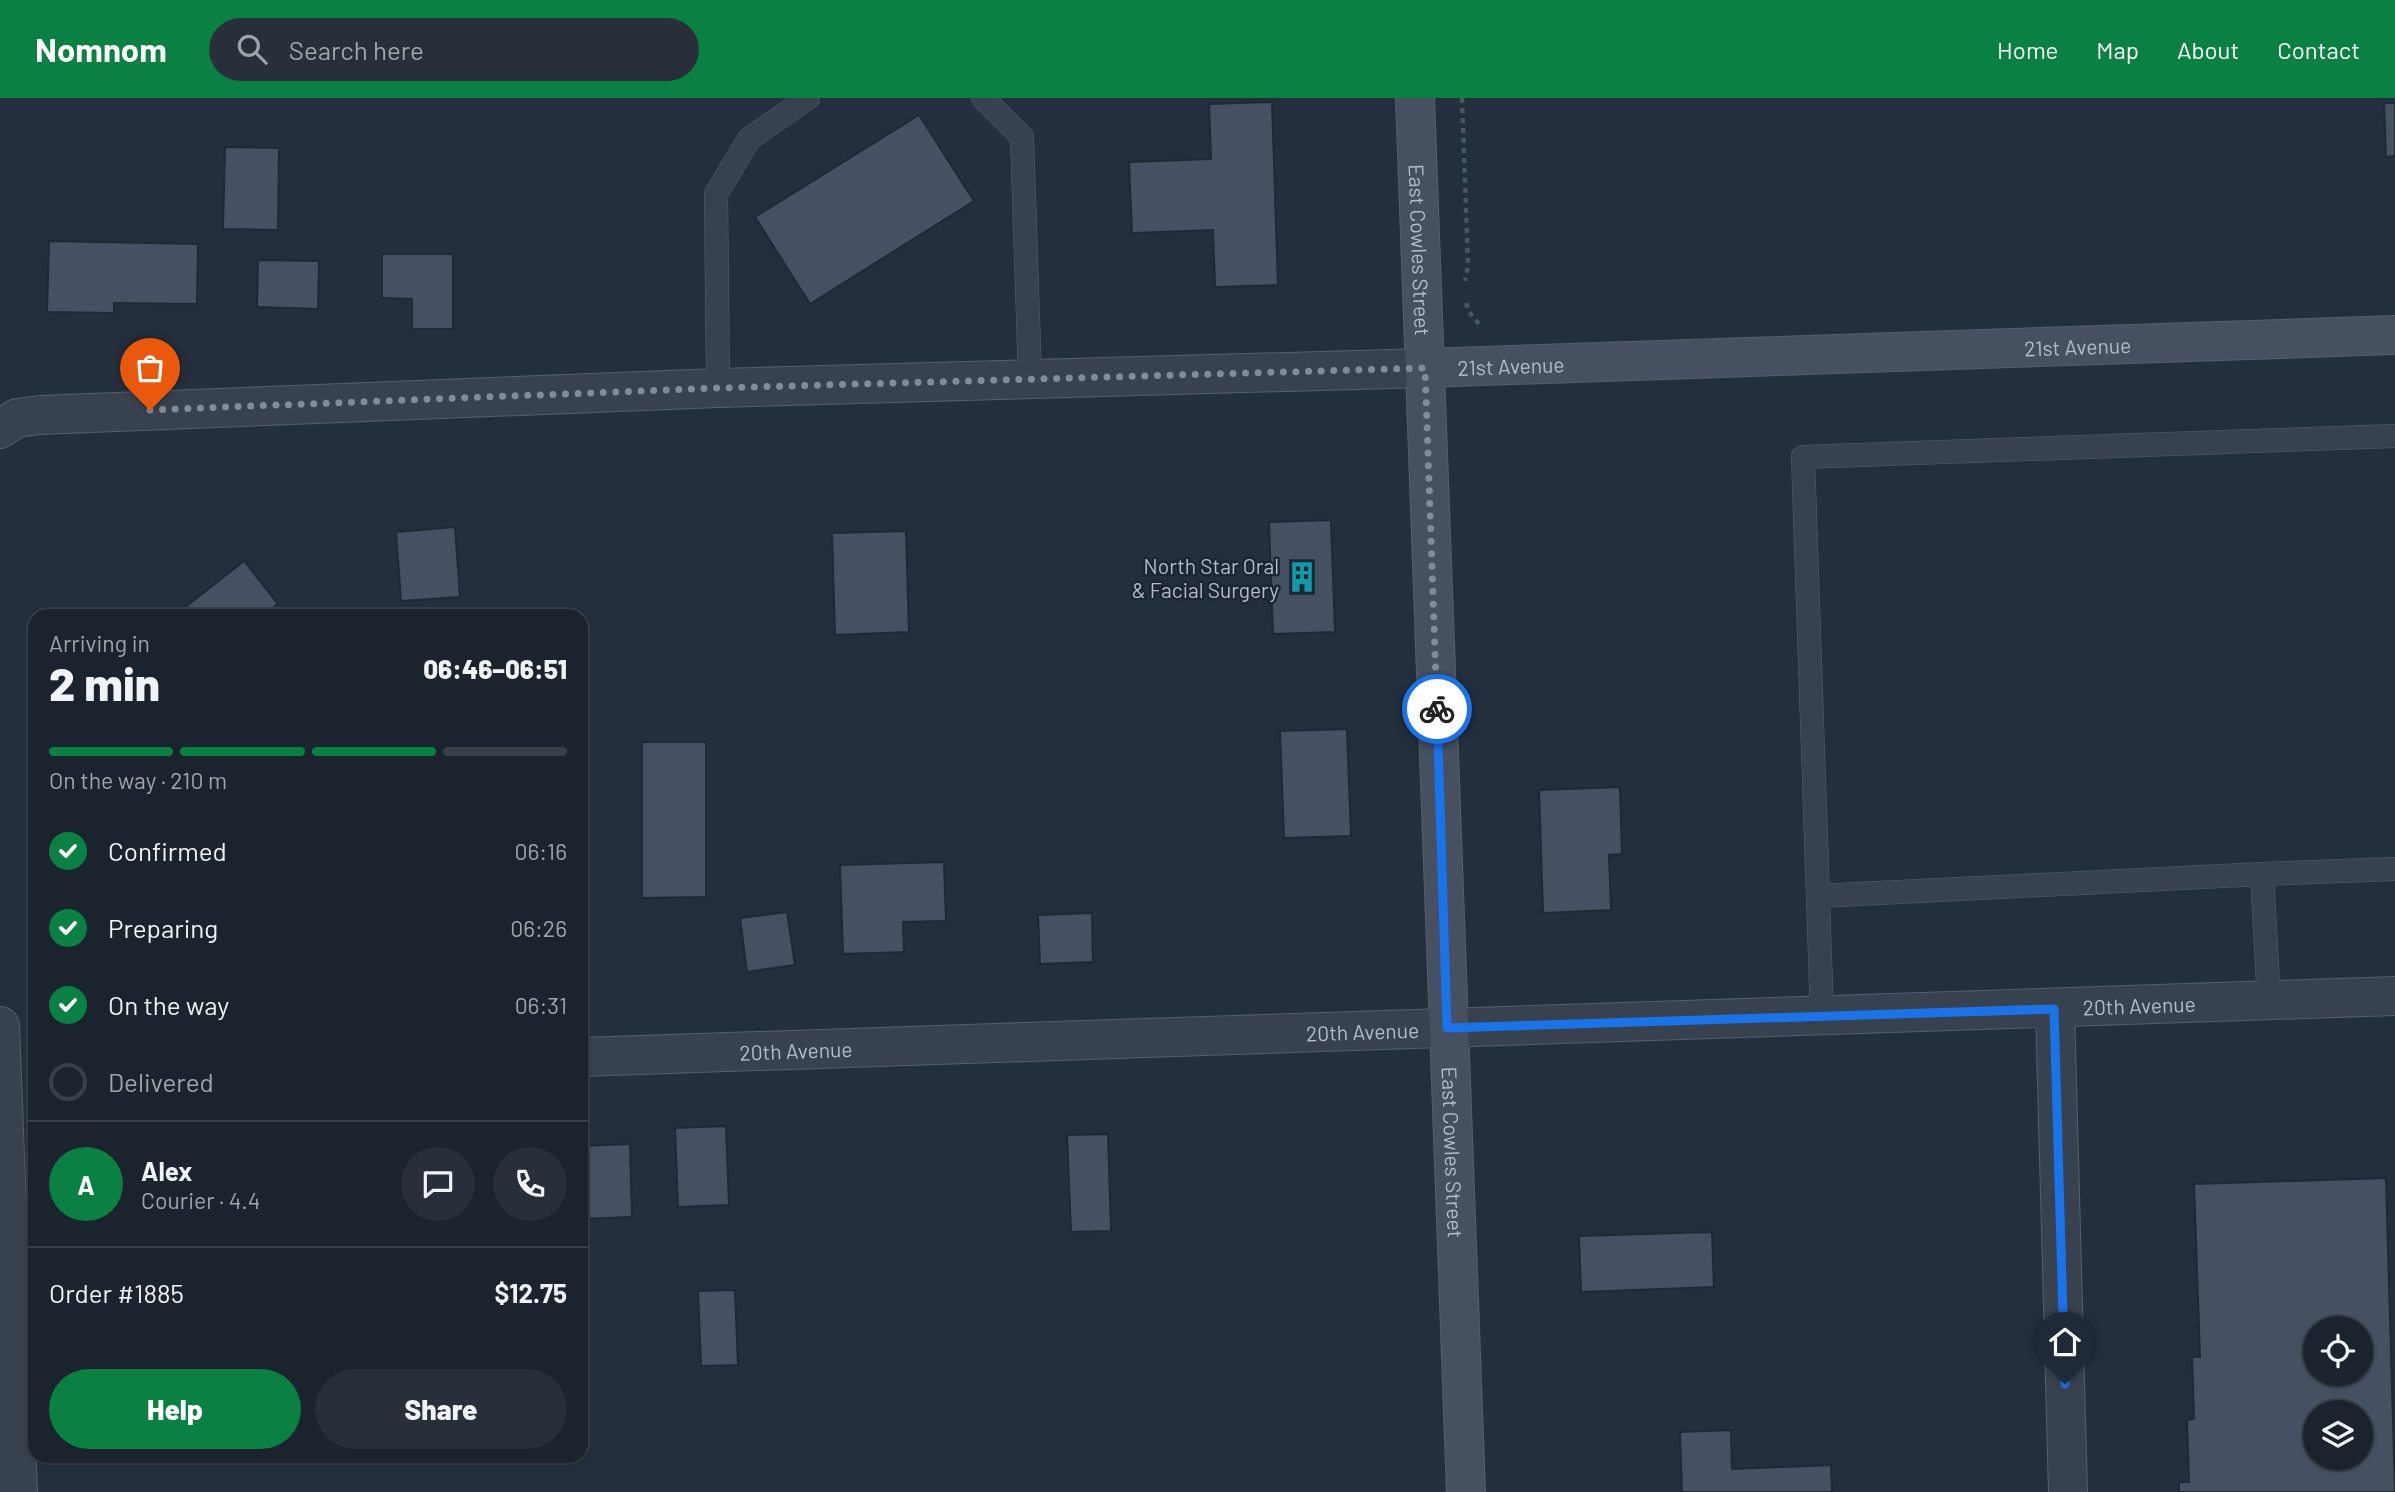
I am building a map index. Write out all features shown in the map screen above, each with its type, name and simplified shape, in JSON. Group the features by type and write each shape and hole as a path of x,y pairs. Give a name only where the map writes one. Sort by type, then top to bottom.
{"street":[{"name":"East Cowles Street","path":"1415,98 1466,1492"},
{"name":"21st Avenue","path":"0,429 17,418 40,415 718,388 1425,368 2395,335"},
{"name":"20th Avenue","path":"588,1056 2395,996"},
{"path":"2054,1009 2067,1492"},
{"path":"0,1026 12,1075 18,1492"}],"lane":[{"path":"718,388 716,194 749,139 808,98"},
{"path":"983,98 1022,137 1030,379"},
{"path":"1822,1016 1803,457 2395,436"},
{"path":"1818,896 2395,869"},
{"path":"2262,874 2269,1001"}],"path":[{"path":"1462,98 1468,265 1465,290"},
{"path":"1465,298 1469,313 1477,323 1488,330"}],"building":[{"path":"1272,102 1278,285 1215,287 1213,230 1132,233 1129,162 1211,159 1209,104"},
{"path":"2384,103 2395,103 2395,156 2386,157"},
{"path":"919,115 974,201 810,304 755,217"},
{"path":"225,147 279,148 278,230 223,229"},
{"path":"49,241 198,244 197,304 114,303 114,313 47,312"},
{"path":"382,254 453,254 453,329 412,329 412,299 382,298"},
{"path":"258,260 319,261 318,309 257,307"},
{"name":"North Star Oral & Facial Surgery","path":"1331,520 1335,632 1273,634 1269,522"},
{"path":"455,527 460,597 401,601 396,532"},
{"path":"906,531 909,632 835,635 832,533"},
{"path":"244,561 278,604 271,609 183,609"},
{"path":"1347,729 1351,836 1284,838 1280,731"},
{"path":"642,742 706,742 706,897 642,898"},
{"path":"1620,787 1622,854 1609,855 1611,910 1543,913 1539,790"},
{"path":"944,862 946,921 903,922 904,952 843,954 840,865"},
{"path":"787,912 795,965 747,972 740,918"},
{"path":"1092,913 1093,962 1040,964 1038,915"},
{"path":"726,1126 729,1205 678,1207 675,1128"},
{"path":"1108,1134 1111,1231 1071,1232 1067,1135"},
{"path":"630,1144 632,1217 588,1219 588,1146"},
{"path":"2386,1178 2395,1492 2179,1492 2179,1482 2189,1482 2187,1420 2194,1419 2192,1357 2200,1357 2194,1184"},
{"path":"1712,1232 1714,1287 1581,1292 1579,1236"},
{"path":"735,1290 738,1365 701,1366 698,1291"},
{"path":"1731,1430 1732,1469 1831,1465 1832,1492 1682,1492 1680,1432"}],"way so far":[{"path":"150,410 718,388 1425,368 1437,709"}],"place":[{"name":"North Star Oral & Facial Surgery","path":"1302,577"}],"route":[{"path":"1437,709 1447,1028 2054,1009 2065,1384"}]}
